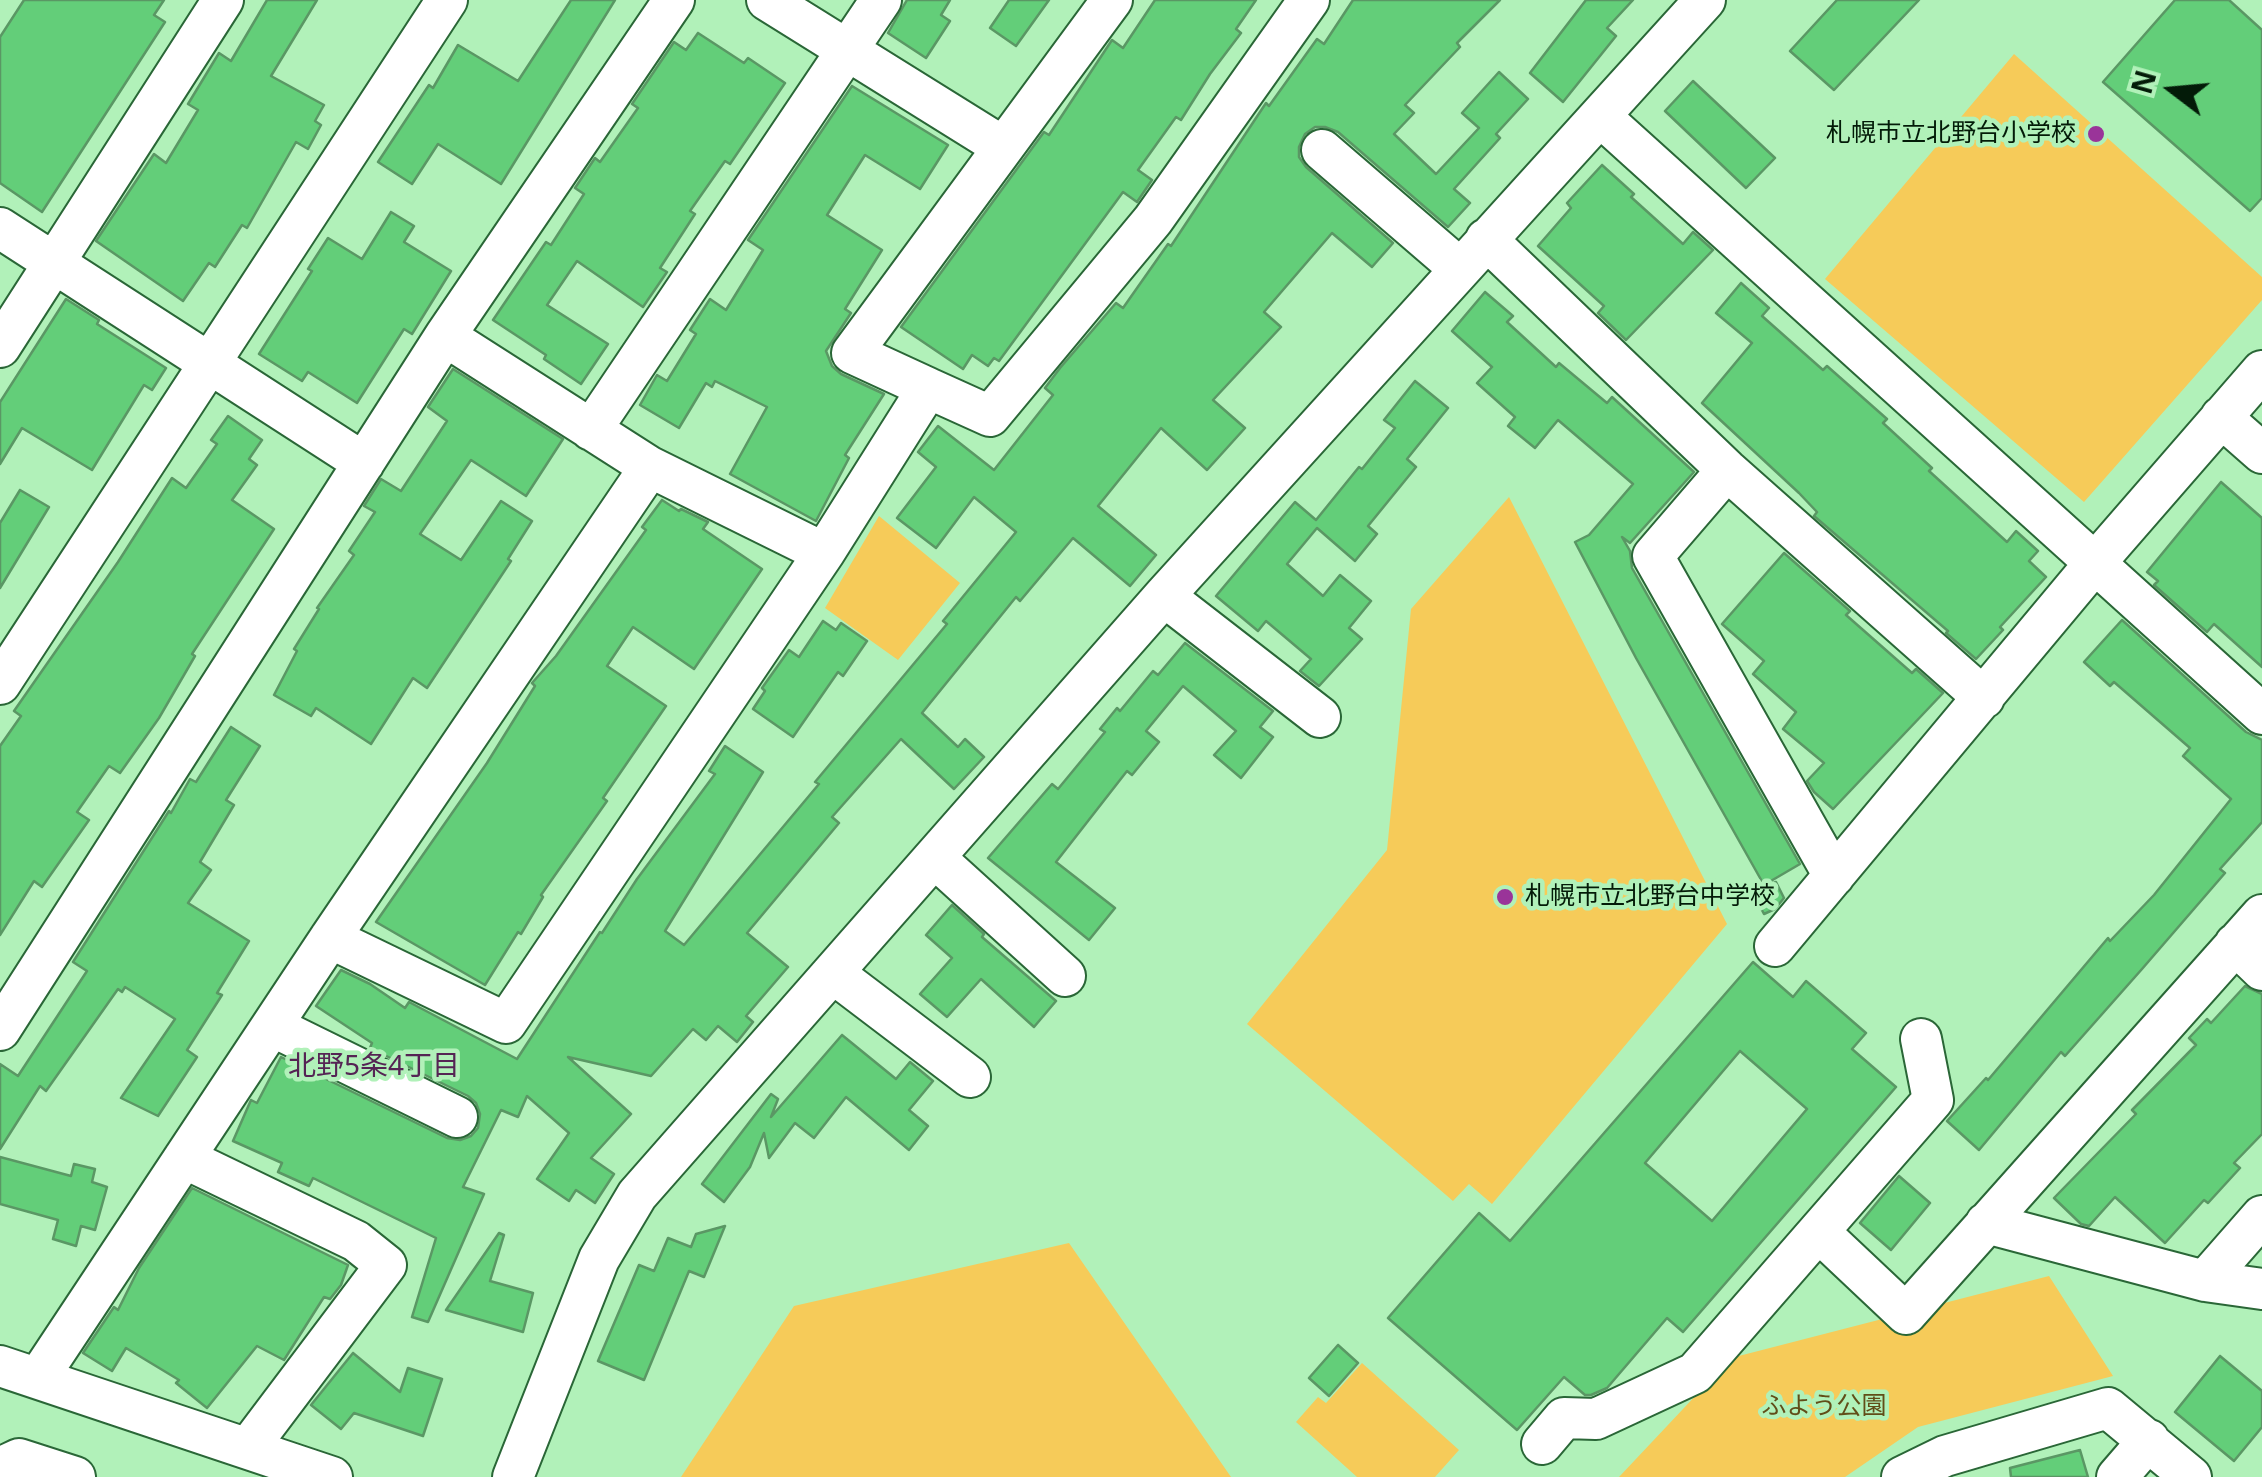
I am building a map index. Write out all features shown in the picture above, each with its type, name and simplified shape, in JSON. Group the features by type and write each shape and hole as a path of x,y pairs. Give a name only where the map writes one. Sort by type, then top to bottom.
{"street":[{"path":"0,347 223,0"},
{"path":"0,684 446,0"},
{"path":"0,1030 16,970 364,463 445,336 674,0"},
{"path":"767,0 1003,147"},
{"path":"591,430 881,0"},
{"path":"1112,0 852,353 990,416 1153,220 1309,0"},
{"path":"514,1477 599,1259 638,1195 1164,596 1705,0"},
{"path":"1600,118 2262,714"},
{"path":"1322,150 1472,254 1727,470 1984,698"},
{"path":"0,228 364,463"},
{"path":"445,336 650,467 824,554"},
{"path":"1774,946 2095,563 2262,371"},
{"path":"330,938 506,1023 824,554 928,388"},
{"path":"2221,417 2262,454"},
{"path":"332,1477 19,1372 184,1158 650,467"},
{"path":"1727,470 1653,556 1834,876"},
{"path":"1164,596 1320,717"},
{"path":"934,858 1065,976"},
{"path":"1819,1232 1906,1314 1986,1223 2248,957 2262,914"},
{"path":"834,972 970,1076"},
{"path":"272,1026 457,1118"},
{"path":"1542,1444 1564,1418 1596,1419 1696,1373 1933,1100 1921,1039"},
{"path":"184,1158 356,1240 386,1265 248,1448"},
{"path":"2205,1281 2262,1216"},
{"path":"1986,1223 2205,1281 2262,1289"},
{"path":"1902,1477 1945,1456 2108,1408 2191,1477"},
{"path":"2117,1477 2149,1440"},
{"path":"0,1468 19,1459 75,1477"}],"green space":[{"name":"札幌市立北野台小学校","path":"2014,54 2262,277 2262,300 2084,502 1825,279"},
{"path":"1509,497 1727,924 1492,1204 1469,1184 1453,1201 1247,1024 1387,850 1411,609"},
{"path":"879,516 960,583 898,660 825,608"},
{"path":"1069,1243 1231,1477 681,1477 794,1306"},
{"name":"ふよう公園","path":"2049,1276 2113,1376 1918,1427 1845,1477 1619,1477 1731,1358"},
{"path":"1362,1363 1459,1450 1435,1477 1357,1477 1296,1422 1318,1397 1326,1403"}],"building":[{"path":"24,0 164,0 154,15 165,22 42,212 0,183 0,37"},
{"path":"267,0 317,0 271,76 324,105 315,121 321,125 308,149 296,142 247,228 242,225 215,267 209,263 183,301 96,241 154,154 166,163 198,110 188,104 219,53 231,61"},
{"path":"571,0 615,0 501,184 438,144 412,184 378,162 429,85 433,88 458,45 518,81"},
{"path":"907,0 950,0 941,15 950,21 926,58 888,33"},
{"path":"1009,0 1049,0 1016,46 990,28"},
{"path":"1155,0 1256,0 1236,29 1241,33 1181,120 1176,117 1138,170 1152,180 1137,202 1123,192 999,361 994,358 988,366 972,355 963,369 901,327 1044,132 1049,135 1112,40 1123,48"},
{"path":"1353,0 1500,0 1457,43 1460,47 1405,105 1414,113 1394,134 1436,174 1479,128 1462,113 1499,72 1528,99 1496,134 1500,138 1454,189 1470,203 1448,227 1338,132 1315,127 1305,134 1299,157 1306,167 1393,243 1372,267 1332,233 1264,312 1281,327 1213,400 1245,428 1207,470 1161,428 1098,506 1156,555 1130,586 1073,538 1020,601 1016,597 922,713 958,747 965,739 984,757 954,789 901,739 832,817 839,823 747,933 788,967 746,1016 753,1022 737,1042 718,1026 706,1040 693,1029 651,1076 568,1057 631,1114 591,1158 614,1174 595,1203 576,1190 569,1201 537,1179 569,1133 527,1096 518,1117 501,1110 463,1187 484,1194 428,1322 412,1317 436,1238 313,1178 309,1186 278,1172 282,1163 233,1141 251,1100 257,1103 281,1057 447,1138 460,1140 478,1128 480,1114 468,1096 370,1048 372,1043 316,1006 341,970 405,1008 409,1002 517,1059 600,932 715,774 709,771 725,746 763,772 665,931 684,945 819,784 815,782 947,624 943,621 1016,532 974,497 936,548 897,518 936,467 918,452 938,426 994,470 1053,395 1045,388 1060,368 1116,303 1123,308 1168,244 1171,246 1266,103 1269,106 1317,39 1324,44"},
{"path":"1586,0 1633,0 1607,28 1616,36 1563,102 1530,73"},
{"path":"1837,0 1919,0 1834,90 1790,51"},
{"path":"2175,0 2229,0 2262,30 2262,198 2250,211 2103,82"},
{"path":"698,33 744,63 748,58 785,83 730,164 725,161 690,211 695,214 660,268 667,272 643,307 577,261 547,305 608,344 581,384 493,320 546,242 551,245 584,194 575,188 595,158 600,162 638,108 632,104 674,42 686,50"},
{"path":"1693,81 1775,158 1746,188 1665,111"},
{"path":"852,86 948,145 920,189 865,155 827,215 882,250 845,309 851,313 826,351 832,366 841,374 884,394 845,455 849,458 816,521 730,474 767,407 715,381 712,387 706,383 679,428 640,405 657,375 667,381 696,334 690,330 710,299 726,310 763,250 748,240"},
{"path":"1602,165 1683,244 1693,232 1713,250 1626,340 1598,313 1604,306 1538,246 1571,208 1567,203"},
{"path":"391,212 414,226 404,242 451,271 412,334 404,329 357,403 308,372 302,381 259,354 312,271 308,269 328,238 362,259"},
{"path":"1741,283 1769,308 1762,316 1887,419 1883,423 1932,468 1929,471 2007,542 2016,531 2038,551 2029,561 2046,577 1976,659 1814,516 1817,512 1799,493 1702,403 1752,343 1716,313"},
{"path":"1485,292 1513,316 1507,322 1556,367 1559,363 1607,403 1612,397 1694,472 1630,543 1622,537 1630,551 1632,568 1800,864 1764,885 1575,542 1589,535 1633,484 1558,420 1535,448 1508,426 1515,417 1477,383 1492,367 1452,331"},
{"path":"66,299 166,368 152,390 144,385 92,470 22,428 0,464 0,402"},
{"path":"453,369 563,439 526,496 471,460 420,534 461,560 501,501 532,521 508,559 511,561 427,688 413,678 371,744 316,708 311,716 274,695 317,608 354,555 349,551 375,512 364,506 381,479 401,491 447,421 428,407"},
{"path":"1415,381 1448,408 1407,459 1416,467 1368,526 1377,534 1355,561 1317,528 1287,564 1323,596 1340,575 1371,601 1349,628 1362,639 1319,686 1300,671 1311,659 1266,621 1258,631 1216,596 1295,502 1316,520 1395,428 1384,420"},
{"path":"228,416 262,440 249,459 257,465 232,500 274,529 192,654 195,656 159,718 120,773 109,766 77,812 89,820 42,887 34,881 0,935 0,746 21,716 14,711 172,478 186,488 217,444 211,440"},
{"path":"2221,482 2262,518 2262,667 2214,624 2207,632 2154,585 2158,581 2147,572"},
{"path":"20,490 49,507 0,588 0,523"},
{"path":"662,500 708,522 703,529 762,569 694,669 633,627 607,666 666,706 485,985 376,922 487,763 535,686 532,683 556,656 646,530 642,527"},
{"path":"1784,553 1850,611 1846,615 1912,673 1916,669 1943,693 1833,809 1807,781 1824,763 1783,729 1796,712 1753,674 1764,661 1722,624"},
{"path":"2122,620 2246,732 2262,740 2262,822 2220,869 2225,873 2065,1056 2061,1052 1979,1150 1947,1121 1988,1080 2108,938 2110,941 2154,895 2231,799 2183,756 2190,748 2114,682 2110,686 2084,662"},
{"path":"823,621 836,630 841,623 867,641 843,676 838,672 793,737 753,709 765,691 762,688 789,650 799,657"},
{"path":"1185,643 1273,711 1260,727 1273,737 1241,778 1214,755 1236,731 1183,686 1146,731 1159,742 1132,775 1127,771 1056,862 1115,908 1089,940 988,858 1052,784 1058,789 1105,732 1100,729 1117,708 1120,711 1153,671 1158,675"},
{"path":"231,727 260,746 226,800 234,805 200,862 211,870 188,903 249,941 217,993 222,995 187,1050 197,1057 158,1116 121,1098 175,1019 125,987 122,992 118,989 46,1091 40,1086 0,1149 0,1064 18,1076 87,971 73,962 190,779 196,782"},
{"path":"1776,882 1784,898 1764,914 1753,893"},
{"path":"952,905 984,934 982,937 1056,1001 1034,1027 981,979 947,1017 920,994 952,958 926,935"},
{"path":"1753,962 1793,997 1806,981 1866,1033 1852,1049 1896,1087 1683,1332 1667,1318 1607,1388 1591,1395 1585,1395 1564,1377 1517,1430 1388,1318 1479,1213 1510,1241","holes":["1740,1051 1807,1109 1712,1221 1645,1163"]},
{"path":"2245,986 2262,994 2262,1134 2234,1163 2240,1168 2165,1243 2115,1197 2089,1226 2081,1224 2054,1198 2196,1045 2189,1038 2207,1019 2211,1023"},
{"path":"842,1035 896,1079 910,1062 933,1081 909,1110 928,1126 909,1150 846,1097 814,1138 795,1123 769,1158 764,1133 750,1167 724,1202 702,1184 771,1094 778,1099 771,1117"},
{"path":"0,1157 71,1176 74,1164 95,1169 92,1182 107,1187 95,1230 81,1226 76,1246 53,1239 58,1220 0,1204"},
{"path":"1899,1176 1930,1203 1891,1250 1860,1223"},
{"path":"192,1188 348,1265 341,1285 330,1299 324,1297 284,1360 257,1346 207,1408 176,1383 179,1380 126,1348 112,1371 83,1353 114,1307 118,1310 139,1268"},
{"path":"725,1226 704,1277 689,1271 644,1380 598,1361 639,1265 654,1271 668,1238 691,1247 696,1234"},
{"path":"499,1233 504,1235 490,1281 533,1293 523,1332 446,1310"},
{"path":"1338,1345 1358,1363 1329,1396 1309,1378"},
{"path":"353,1353 400,1392 408,1368 442,1379 423,1436 354,1413 341,1429 311,1405"},
{"path":"2220,1356 2262,1391 2262,1427 2234,1461 2175,1412"},
{"path":"2080,1450 2088,1477 2011,1477 2010,1468"}],"place":[{"name":"札幌市立北野台小学校","path":"2096,134"},
{"name":"札幌市立北野台中学校","path":"1505,897"}],"district":[{"name":"北野5条4丁目","path":"374,1067"}]}
